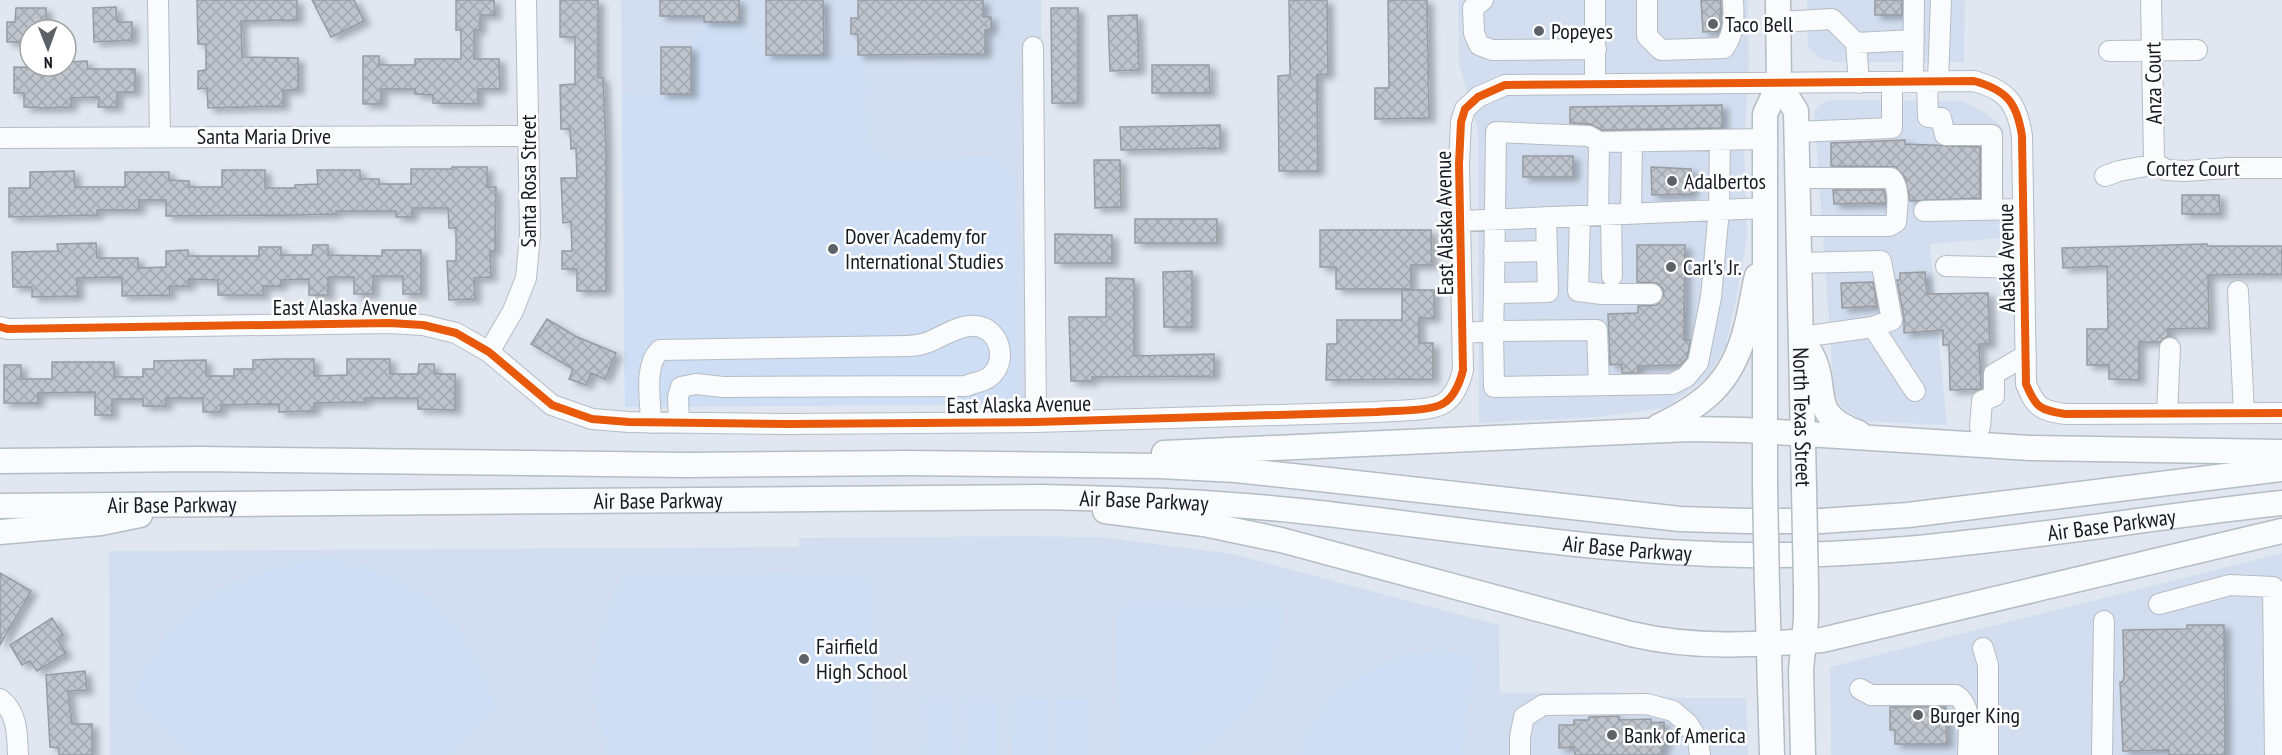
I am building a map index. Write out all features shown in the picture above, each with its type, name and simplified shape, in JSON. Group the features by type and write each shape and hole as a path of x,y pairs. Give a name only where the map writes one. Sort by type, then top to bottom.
{"main road":[{"name":"North Texas Street","path":"1772,755 1765,487 1765,114 1779,84 1778,11"},
{"name":"North Texas Street","path":"1779,84 1796,111 1806,586 1802,670 1803,755"},
{"path":"1651,429 1699,405 1716,389 1729,370 1739,351 1745,332 1749,306 1766,239"},
{"path":"1802,337 1818,366 1820,390 1828,415 1838,424 1872,437"},
{"path":"1042,464 1126,455 1651,429 1765,431 2030,448 2282,452"},
{"path":"0,446 40,450 86,461"},
{"name":"Air Base Parkway","path":"0,461 200,459 686,465 1160,466 1236,470 1614,513 1680,519 1746,521 1821,521 1908,515 2282,469"},
{"path":"1041,497 1122,514 1204,524 1281,540 1661,641 1692,644 1769,644 1822,640 2282,531"},
{"name":"Air Base Parkway","path":"0,506 1041,497 1162,500 1234,505 1679,553 1823,555 1910,550 2282,503"},
{"path":"0,532 101,523 201,504"}],"street":[{"path":"158,0 160,136"},
{"name":"Santa Rosa Street","path":"489,352 513,311 526,278 530,235 526,0"},
{"path":"1483,0 1473,8 1474,33 1479,45 1485,48 1492,50 1596,49"},
{"path":"1595,0 1595,84"},
{"path":"1647,0 1647,36 1661,50 1724,48 1731,39 1734,21 1733,0"},
{"path":"1914,0 1914,40 1926,82 1928,117 1941,118 1945,135 1992,135 1992,210"},
{"path":"1926,82 1941,0"},
{"name":"Anza Court","path":"2151,0 2154,159 2157,164"},
{"path":"1778,11 1832,19 1856,43 1859,83"},
{"path":"1856,43 1914,40"},
{"path":"1033,47 1036,422"},
{"path":"2109,51 2197,50"},
{"name":"Alaska Avenue","path":"1779,84 1974,81 2003,93 2012,103 2019,118 2022,136 2026,384 2034,402 2045,411 2066,414 2282,413"},
{"path":"1796,132 1892,128 1892,82"},
{"name":"East Alaska Avenue","path":"0,327 8,329 423,325 456,333 489,352 552,405 592,419 651,423 1036,422 1365,412 1431,407 1444,403 1458,386 1463,370 1459,164 1461,122 1465,109 1478,97 1505,85 1779,84"},
{"path":"1720,140 1719,209 1711,297 1698,363 1686,377 1672,384 1494,387 1497,132 1588,136 1599,142 1765,139"},
{"name":"Santa Maria Drive","path":"0,138 528,136"},
{"path":"1599,142 1596,215 1578,291 1602,294 1652,294"},
{"path":"1631,213 1632,142"},
{"name":"Cortez Court","path":"2105,176 2157,164 2166,170 2185,171 2282,168"},
{"path":"1797,178 1891,178 1896,185 1897,210 1896,222 1889,226 1798,226"},
{"path":"1460,221 1766,208"},
{"path":"1924,211 2023,209"},
{"path":"1596,215 1612,276"},
{"path":"1494,293 1548,292 1546,217"},
{"path":"1494,252 1547,251"},
{"path":"1799,262 1881,261 1892,320 1873,327 1802,337"},
{"path":"1946,266 2024,268"},
{"path":"2238,291 2244,413"},
{"path":"651,379 660,384 681,387 696,384 723,387 966,386 987,378 1000,365 1001,349 995,336 985,328 970,326 924,344 907,346 660,350 653,357 650,369 651,423"},
{"path":"1873,327 1915,392"},
{"path":"1464,333 1597,330 1599,385"},
{"path":"2167,414 2169,348"},
{"path":"1980,427 1982,401 1994,396 1994,374 2026,355"},
{"path":"679,423 678,397 681,387"},
{"path":"2158,604 2229,585 2273,587 2275,755"},
{"path":"2102,755 2104,621"},
{"path":"1983,648 1988,664 1988,755"},
{"path":"1860,689 1871,695 1956,695 1964,700 1968,710 1968,755"},
{"path":"0,699 6,704 15,720 18,755"},
{"path":"1520,755 1520,737 1524,717 1543,705 1647,704 1673,711 1688,723 1698,740 1700,755"}],"shaded area":[{"name":"Dover Academy for International Studies","path":"621,0 1041,0 1044,404 625,407"},
{"path":"1458,0 1748,0 1749,62 1744,148 1747,238 1737,294 1726,345 1708,377 1665,408 1596,417 1479,423 1478,130 1459,64"},
{"path":"1807,0 1965,0 1964,62 1835,62 1821,59 1808,47"},
{"name":"Dover Academy for International Studies","path":"704,22 739,22 766,55 861,56 870,88 868,141 887,158 992,156 1016,182 1017,404 625,407 622,95 691,94 691,47"},
{"path":"1830,100 1962,101 1989,115 2003,128 2004,238 1930,244 1947,425 1862,421 1843,408 1834,393 1814,111 1822,103"},
{"name":"Fairfield High School","path":"1099,537 1233,554 1499,625 1500,693 1610,692 1687,698 1746,698 1748,755 110,755 109,551 799,547 799,538"},
{"path":"2282,553 2282,755 1831,755 1830,667"},
{"path":"334,559 394,578 418,592 439,608 457,628 472,651 497,709 452,755 190,755 130,697 163,642 179,622 198,605 237,583 266,571 302,561"},
{"path":"626,573 865,576 874,585 872,755 610,755 596,708 594,685 596,662 606,618"},
{"path":"1125,602 1281,603 1279,641 1268,677 1260,693 1237,723 1207,748 1191,755 1117,755 1116,613"},
{"path":"1439,651 1475,654 1462,755 1298,755 1307,732 1320,712 1334,695 1352,681 1392,660"},
{"path":"1048,697 1048,755 1012,755 1011,698"},
{"path":"1053,697 1088,697 1088,755 1054,755"},
{"path":"922,698 957,698 958,755 923,755"},
{"path":"962,698 999,698 999,755 963,755"}],"building":[{"path":"197,0 297,0 297,20 241,21 242,57 298,58 298,90 283,90 283,106 208,108 207,88 198,89 198,71 206,70 206,44 198,44"},
{"path":"312,0 354,0 364,21 331,37"},
{"path":"456,0 494,0 495,15 480,15 480,30 474,30 474,59 499,59 500,89 478,89 478,104 433,103 433,95 415,94 415,89 381,89 381,104 363,104 363,56 379,56 379,65 415,65 415,59 461,59 461,30 456,30"},
{"path":"560,0 598,0 598,78 603,78 606,147 606,291 577,291 577,269 562,269 562,251 572,251 571,222 563,223 561,178 577,178 576,148 571,149 570,129 561,129 560,85 575,84 575,37 560,37"},
{"path":"660,0 739,0 739,22 704,22 704,16 660,16"},
{"path":"766,0 823,0 824,55 766,55"},
{"path":"858,0 983,0 983,17 991,17 991,30 985,30 985,54 858,55 858,34 851,34 851,18 858,18"},
{"path":"1289,0 1327,0 1328,74 1317,75 1318,171 1279,171 1278,76 1290,75"},
{"path":"1388,0 1427,0 1429,118 1375,119 1375,88 1389,88"},
{"name":"Taco Bell","path":"1701,0 1721,0 1719,31 1703,32"},
{"path":"1875,0 1902,0 1902,15 1875,15"},
{"path":"116,7 117,22 132,22 132,40 94,42 93,8"},
{"path":"16,8 46,8 46,18 18,18 18,42 7,42 7,22 15,22"},
{"path":"1051,8 1078,8 1078,103 1052,103"},
{"path":"1137,15 1139,70 1110,71 1108,16"},
{"path":"661,47 691,47 691,94 661,94"},
{"path":"78,61 87,61 88,69 135,69 135,92 117,92 117,107 98,107 99,97 71,98 71,107 47,108 24,107 24,93 14,93 14,67 18,67 18,78 78,78"},
{"path":"1152,65 1209,65 1210,93 1152,93"},
{"path":"1722,105 1722,128 1602,130 1590,124 1570,123 1570,107"},
{"path":"1220,125 1220,148 1121,150 1120,127"},
{"path":"1905,140 1905,144 1980,147 1980,198 1910,201 1905,178 1896,167 1831,166 1831,143"},
{"path":"1523,156 1573,156 1573,177 1523,177"},
{"path":"1094,160 1120,160 1121,207 1095,208"},
{"path":"452,167 487,167 487,187 496,187 495,251 490,251 491,277 474,278 475,299 449,300 447,261 456,261 456,228 449,228 448,208 412,208 412,217 396,217 396,211 336,211 336,214 296,215 166,216 166,200 139,200 139,210 97,210 97,215 9,217 9,188 30,188 30,172 74,171 75,187 125,187 125,172 169,172 169,180 189,181 189,187 222,187 222,170 265,170 265,188 295,188 295,185 318,184 317,170 360,170 360,179 379,179 379,184 411,184 411,169 452,169"},
{"name":"Adalbertos","path":"1651,167 1691,169 1692,194 1652,195"},
{"path":"1833,190 1884,190 1886,203 1834,204"},
{"path":"2182,195 2219,195 2220,214 2182,214"},
{"path":"1135,219 1217,219 1217,243 1135,243"},
{"path":"1320,230 1431,230 1432,265 1411,265 1411,289 1336,289 1336,267 1320,267"},
{"path":"1055,234 1112,235 1112,263 1055,263"},
{"path":"96,243 97,258 138,258 138,268 166,267 166,251 188,250 188,256 259,256 259,247 281,247 281,255 312,255 313,245 328,245 328,255 382,256 382,250 421,250 421,294 403,294 403,276 373,276 373,294 354,294 354,277 328,277 328,295 309,295 309,279 281,280 281,286 263,286 263,295 218,295 218,280 189,279 189,286 169,286 170,295 122,296 122,277 77,278 78,296 32,297 32,287 13,287 12,252 58,251 57,244"},
{"path":"2207,244 2207,246 2282,246 2282,274 2208,275 2209,328 2168,329 2168,336 2160,342 2139,342 2139,380 2109,379 2109,365 2087,365 2087,329 2108,329 2107,266 2063,268 2062,248"},
{"path":"1637,245 1685,245 1684,340 1690,340 1690,343 1687,358 1680,365 1638,366 1638,373 1622,373 1622,364 1610,365 1608,314 1638,313 1638,306 1657,305 1664,295 1663,289 1657,283 1637,282"},
{"path":"1192,271 1192,327 1164,327 1163,272"},
{"path":"1925,272 1927,294 1988,293 1990,344 1979,344 1981,389 1950,390 1949,345 1943,345 1943,330 1904,333 1904,318 1897,280 1900,280 1900,273"},
{"path":"1106,278 1134,279 1134,356 1214,354 1214,376 1092,377 1092,381 1071,381 1069,317 1106,317"},
{"path":"1873,282 1877,306 1842,308 1841,283"},
{"path":"1402,290 1434,290 1434,318 1419,318 1419,343 1433,343 1433,379 1326,380 1327,344 1337,344 1337,320 1402,320"},
{"path":"547,319 575,336 616,353 605,379 591,373 586,385 569,379 573,369 531,344"},
{"path":"314,359 314,376 347,375 347,359 390,359 390,374 418,374 419,364 434,364 435,374 455,374 455,410 418,409 418,398 365,398 365,402 314,403 314,411 279,412 279,404 221,405 221,412 203,412 203,398 166,398 166,406 143,406 143,399 112,399 112,415 95,415 95,392 38,393 38,403 4,403 4,365 21,365 21,379 52,379 52,362 114,362 114,377 143,377 143,369 154,369 154,361 206,360 206,376 234,376 234,369 253,369 253,360"},
{"path":"0,573 31,591 0,645"},
{"path":"52,618 63,635 57,639 66,653 37,671 30,661 22,665 10,645"},
{"path":"2187,625 2224,625 2225,755 2169,755 2169,750 2123,751 2120,682 2124,678 2123,630 2187,629"},
{"path":"85,671 87,690 68,691 72,724 92,724 92,755 59,755 59,748 50,747 46,675"},
{"name":"Burger King","path":"1890,707 1946,707 1947,744 1895,744 1895,730 1890,730"},
{"name":"Bank of America","path":"1619,716 1619,720 1651,719 1651,723 1664,722 1665,746 1662,746 1662,755 1575,755 1574,747 1559,748 1559,725 1574,725 1574,720 1589,720 1589,717"}],"cycle path":[{"path":"0,327 8,329 389,323 423,325 456,333 489,352 552,405 592,419 629,422 789,424 1036,422 1377,412 1430,408 1444,403 1451,397 1463,370 1459,164 1461,122 1465,109 1478,97 1505,85 1974,81 2002,94 2013,106 2020,125 2026,384 2036,403 2044,409 2065,414 2282,413"}],"place":[{"name":"Taco Bell","path":"1713,24"},
{"name":"Popeyes","path":"1539,31"},
{"name":"Adalbertos","path":"1672,181"},
{"name":"Dover Academy for International Studies","path":"833,249"},
{"name":"Carl's Jr.","path":"1671,267"},
{"name":"Fairfield High School","path":"804,659"},
{"name":"Burger King","path":"1918,715"},
{"name":"Bank of America","path":"1612,735"}]}
